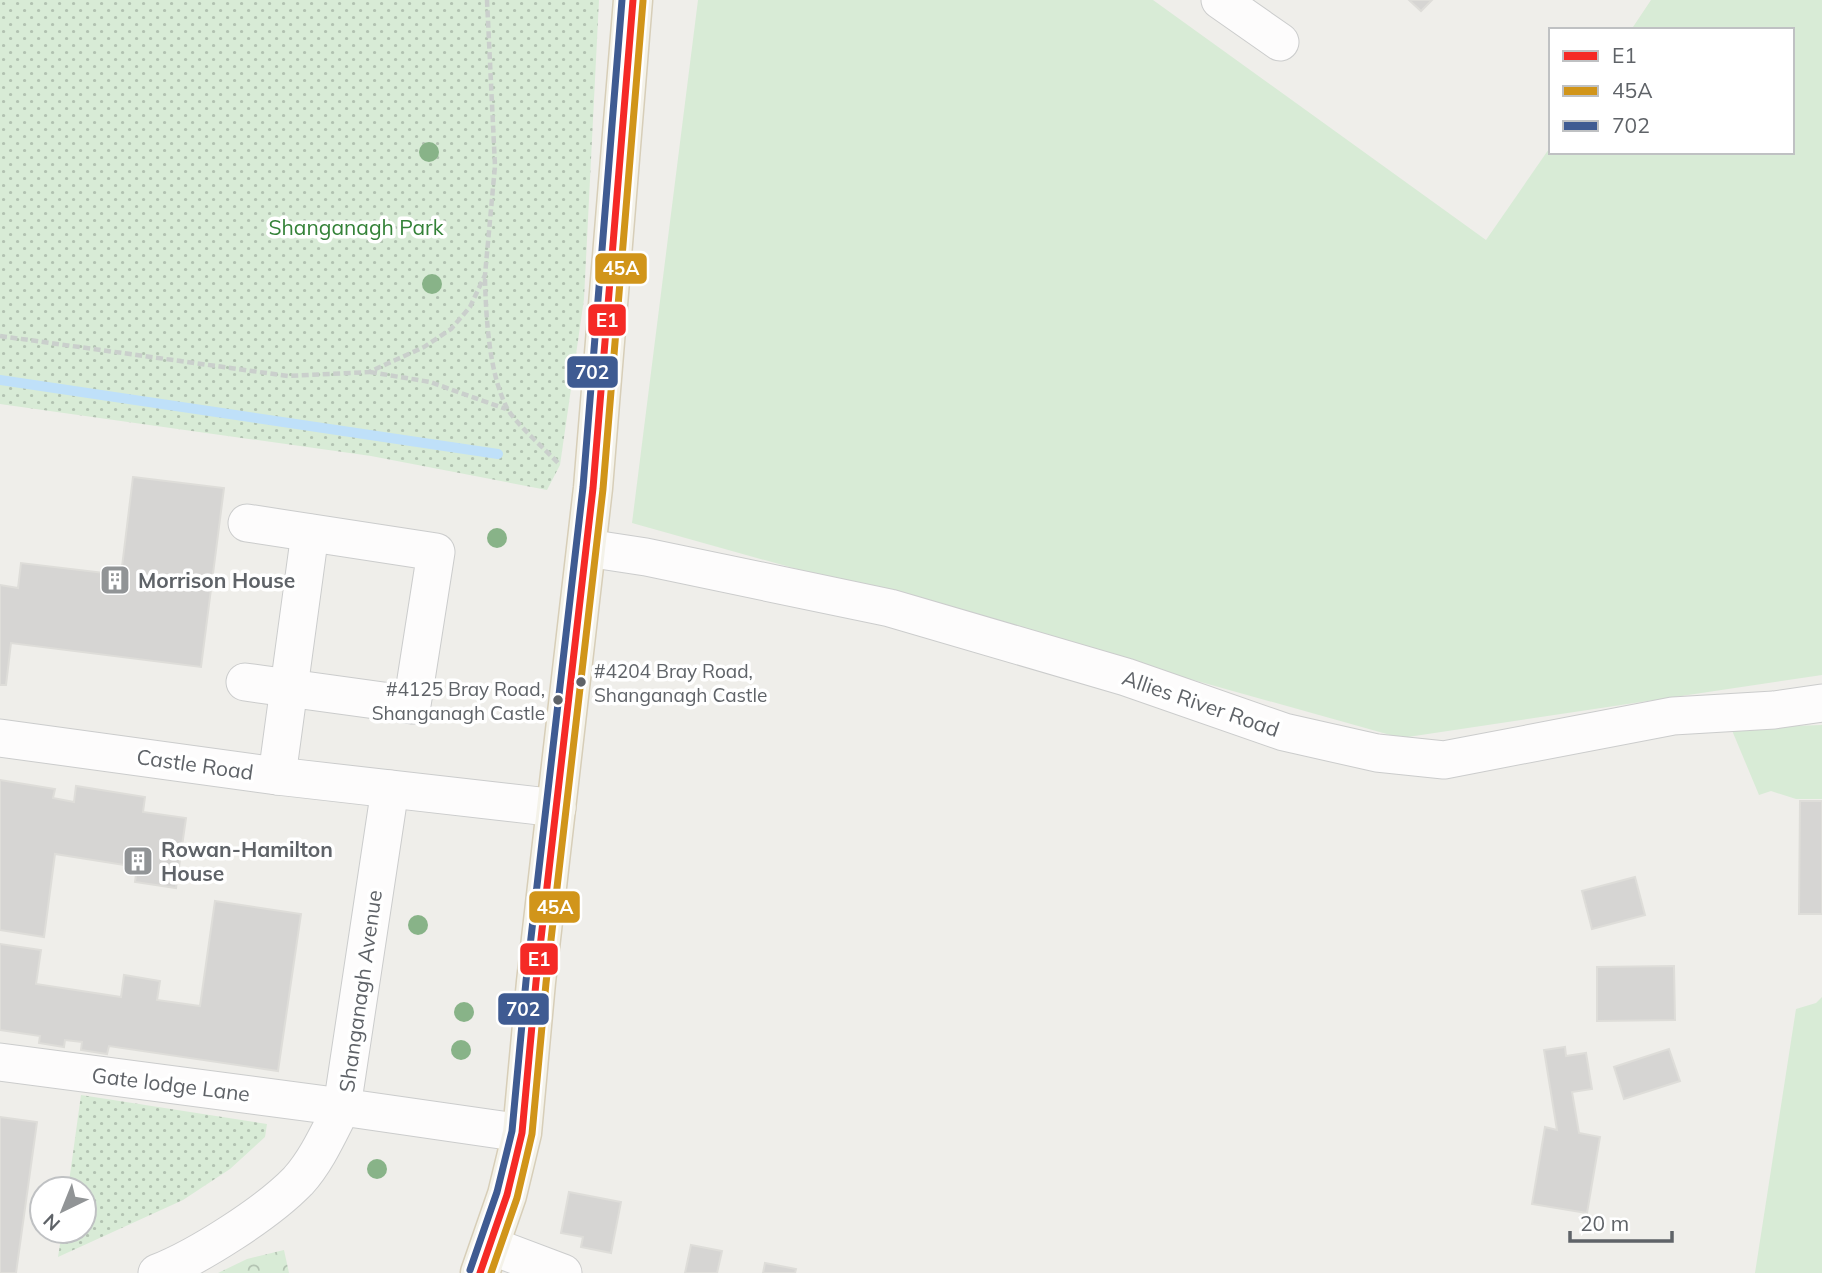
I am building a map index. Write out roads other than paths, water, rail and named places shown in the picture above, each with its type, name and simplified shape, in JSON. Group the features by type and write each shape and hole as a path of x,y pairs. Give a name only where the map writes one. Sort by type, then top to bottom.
{"main road":[{"path":"485,1259 507,1195 522,1133 536,982 593,488 633,0"}],"street":[{"path":"1220,0 1280,42"},
{"path":"245,682 412,705 436,552 247,523"},
{"path":"277,776 310,533"},
{"name":"Allies River Road","path":"587,548 646,557 890,608 1126,677 1284,732 1377,752 1444,760 1673,716 1774,710 1822,703"},
{"name":"Castle Road","path":"0,738 277,776 557,808"},
{"name":"Shanganagh Avenue","path":"157,1273 179,1264 264,1210 298,1180 319,1151 342,1107 390,789"},
{"name":"Gate lodge Lane","path":"0,1062 522,1133"},
{"path":"485,1259 563,1273"}],"waterway":[{"path":"0,380 498,454"}],"place":[{"name":"Morrison House","path":"115,580"},
{"name":"#4204 Bray Road, Shanganagh Castle","path":"581,682"},
{"name":"#4125 Bray Road, Shanganagh Castle","path":"558,700"},
{"name":"Rowan-Hamilton House","path":"138,861"}],"park label":[{"name":"Shanganagh Park","path":"356,227"}]}
